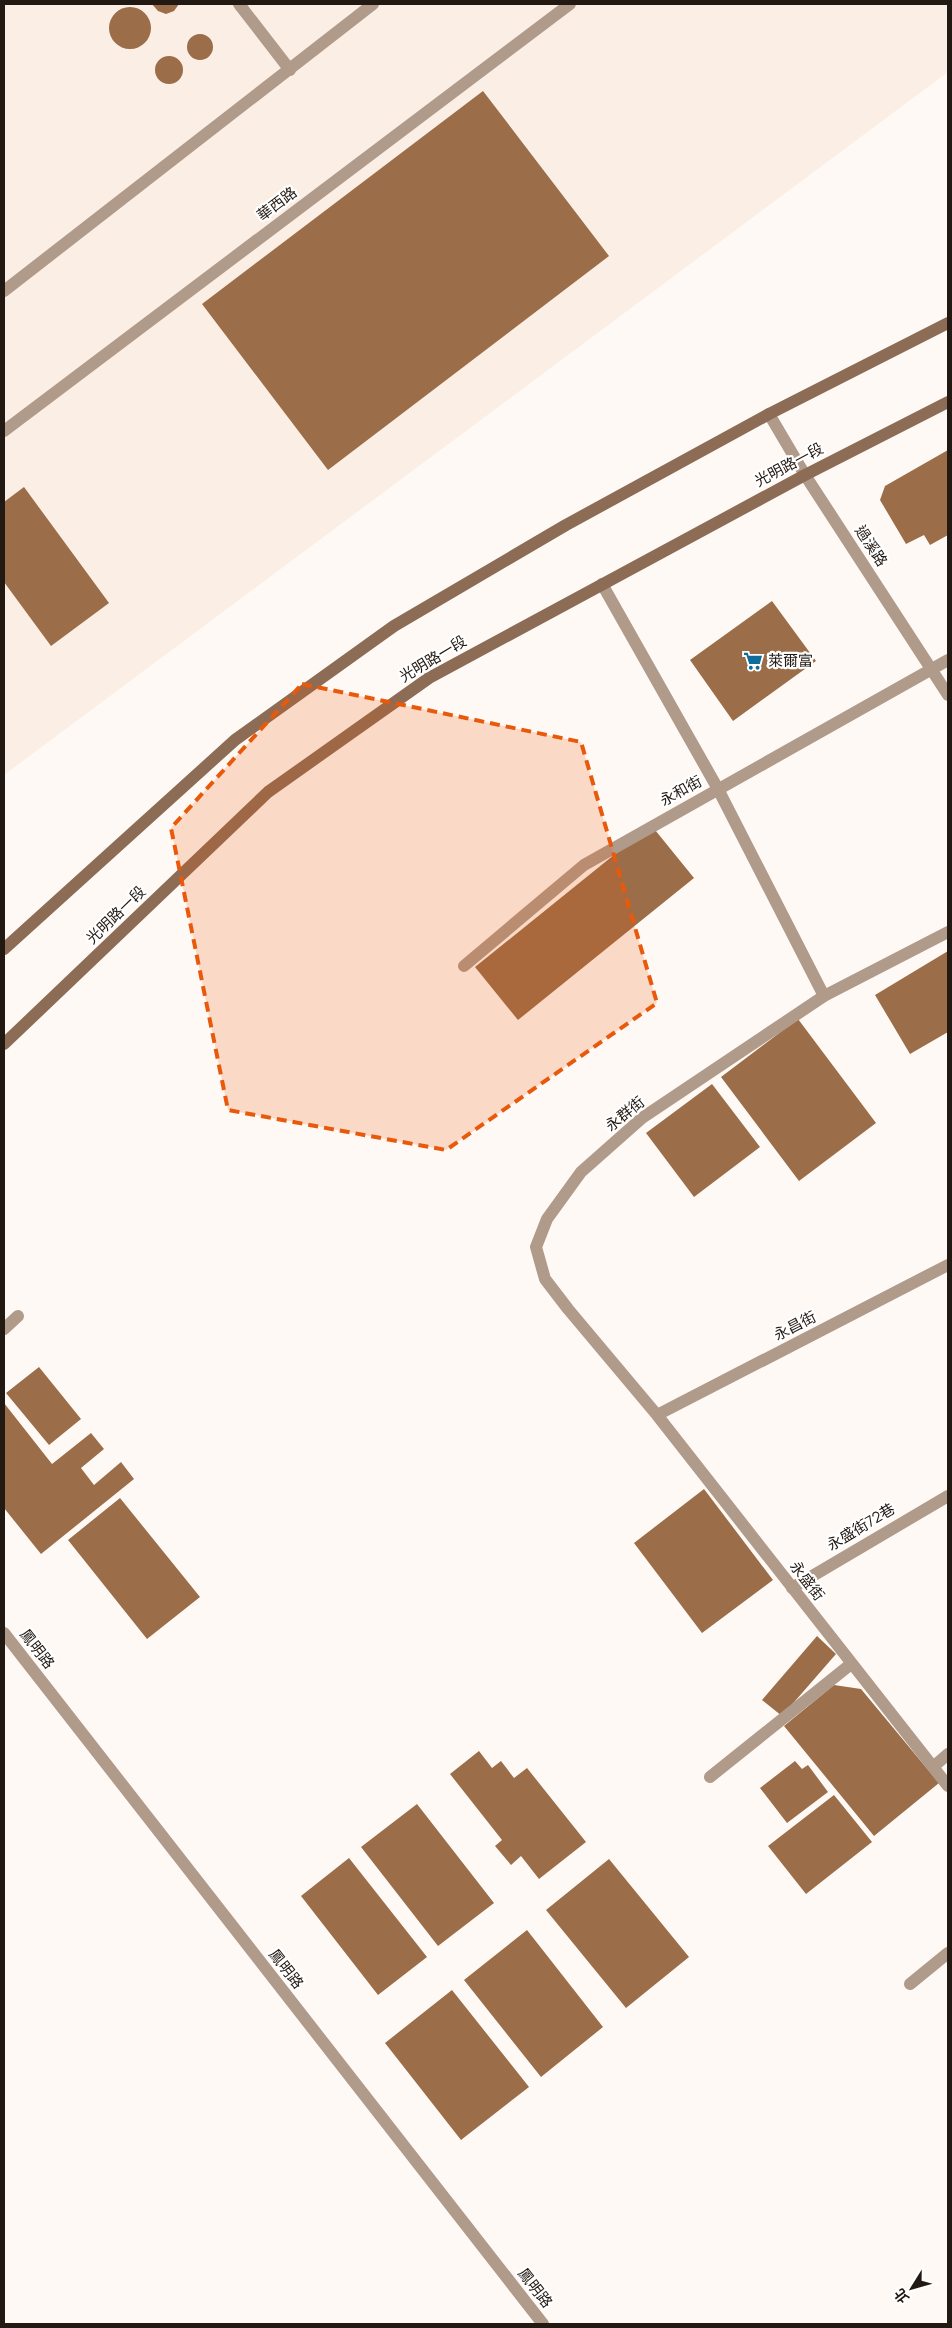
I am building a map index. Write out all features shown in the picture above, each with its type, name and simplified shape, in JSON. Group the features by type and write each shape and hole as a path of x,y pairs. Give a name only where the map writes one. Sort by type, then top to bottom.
{"street":[{"path":"240,4 290,70"},
{"path":"4,291 373,4"},
{"name":"華西路","path":"4,431 570,4"},
{"path":"4,949 234,740 394,626 566,525 769,414 948,323"},
{"name":"光明路一段","path":"4,1044 268,792 429,678 805,474 948,402"},
{"name":"過溪路","path":"769,414 805,474 948,695"},
{"path":"602,584 718,789 824,996"},
{"name":"永和街","path":"464,966 584,865 948,660"},
{"name":"永群街","path":"657,1416 545,1279 536,1247 547,1219 581,1172 642,1118 824,996 948,932"},
{"name":"永昌街","path":"657,1416 948,1265"},
{"path":"4,1329 18,1316"},
{"name":"永盛街","path":"657,1416 948,1786"},
{"name":"永盛街72巷","path":"792,1588 948,1496"},
{"name":"鳳明路","path":"4,1633 543,2324"},
{"path":"710,1777 851,1664"},
{"path":"933,1766 948,1754"},
{"path":"910,1984 948,1953"}],"highlighted area":[{"path":"302,684 581,742 657,1003 446,1150 228,1110 171,828"}],"shaded area":[{"path":"4,4 948,4 948,72 4,775"}],"building":[{"path":"152,4 179,4 174,11 166,14 158,11"},
{"path":"130,7 145,13 151,28 145,43 130,49 115,43 109,28 115,13"},
{"path":"200,34 209,38 213,47 209,56 200,60 191,56 187,47 191,38"},
{"path":"169,56 179,60 183,70 179,80 169,84 159,80 155,70 159,60"},
{"path":"483,91 609,256 328,470 202,304"},
{"path":"948,450 948,535 930,545 924,535 906,544 880,500 885,486"},
{"path":"24,487 109,603 51,646 4,582 4,502"},
{"name":"萊爾富","path":"772,601 816,661 733,721 690,660"},
{"path":"651,825 694,878 518,1020 475,967"},
{"path":"948,951 948,1032 910,1054 875,995"},
{"path":"798,1019 876,1123 799,1181 721,1077"},
{"path":"712,1084 760,1147 694,1197 646,1133"},
{"path":"39,1367 81,1419 49,1445 6,1393"},
{"path":"4,1403 52,1464 91,1433 104,1449 81,1468 94,1485 121,1462 134,1479 41,1554 4,1508"},
{"path":"704,1489 773,1580 702,1633 634,1543"},
{"path":"120,1498 200,1597 147,1639 68,1540"},
{"path":"817,1636 836,1654 782,1716 762,1700"},
{"path":"834,1685 861,1689 939,1783 874,1836 784,1726"},
{"path":"479,1751 492,1768 501,1761 514,1778 527,1768 586,1842 539,1879 521,1856 511,1865 495,1846 502,1840 450,1774"},
{"path":"795,1761 802,1769 808,1765 828,1792 787,1823 760,1788"},
{"path":"834,1795 872,1842 806,1894 768,1846"},
{"path":"417,1804 494,1903 438,1946 361,1847"},
{"path":"349,1858 427,1957 378,1995 301,1896"},
{"path":"609,1859 689,1957 626,2008 546,1910"},
{"path":"527,1930 603,2027 541,2077 464,1980"},
{"path":"452,1990 529,2087 461,2140 385,2043"}],"place":[{"name":"萊爾富","path":"753,661"}]}
